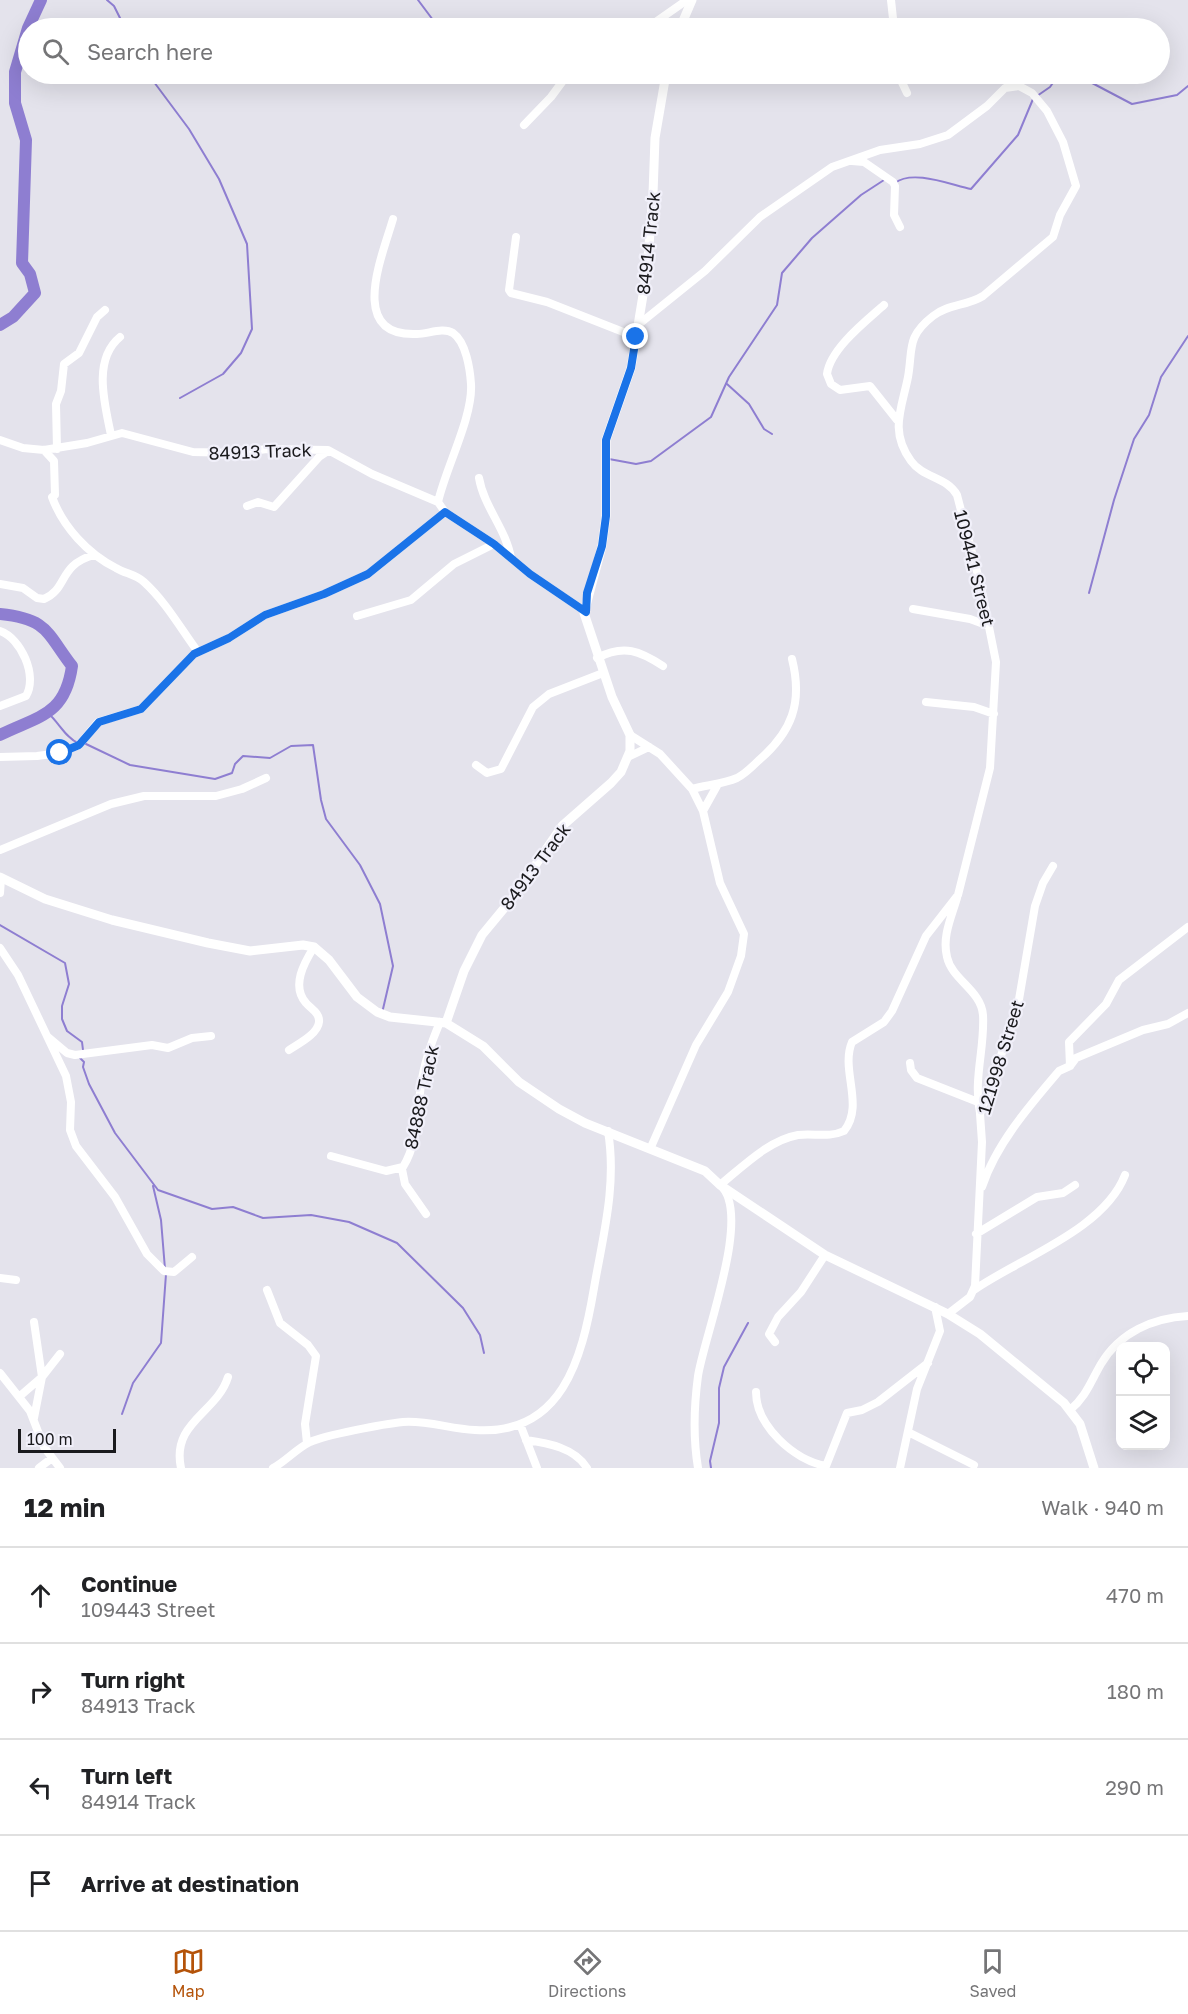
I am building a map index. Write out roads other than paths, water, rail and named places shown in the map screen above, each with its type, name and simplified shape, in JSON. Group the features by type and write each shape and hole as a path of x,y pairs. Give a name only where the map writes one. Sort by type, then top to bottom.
{"street":[{"path":"661,18 687,0"},
{"path":"684,18 692,0"},
{"path":"891,0 893,18"},
{"path":"524,125 561,84"},
{"name":"84914 Track","path":"586,616 587,593 602,546 606,516 606,440 631,368 647,271 655,138 664,84"},
{"path":"903,84 907,93"},
{"name":"109441 Street","path":"638,325 705,271 760,217 832,167 880,150 920,144 948,135 987,106 1000,90 1019,86 1032,93 1047,111 1063,142 1075,178 1073,193 1060,215 1056,233 1050,241 984,296 970,303 940,310 917,333 908,354 908,375 897,422 904,451 912,463 930,477 950,486 957,495 996,662 987,786 965,860 958,895 926,936 892,1011 884,1022 852,1042 849,1056 852,1118 844,1131 837,1134 800,1135 784,1139 747,1163 720,1185"},
{"path":"850,162 857,159 890,179 895,186 894,215 900,227"},
{"path":"393,219 377,274 374,306 376,314 385,325 394,331 408,334 442,331 452,333 461,344 469,367 471,395 438,502 445,512 494,544 586,616"},
{"path":"516,237 509,290 511,293 548,302 636,337"},
{"path":"884,305 859,327 835,354 827,374 831,384 840,390 870,386 897,422"},
{"path":"57,448 56,404 61,392 64,364 79,354 97,317 105,310"},
{"path":"111,435 103,382 108,352 120,338"},
{"name":"84913 Track","path":"0,440 23,448 44,450 129,433 193,452 319,449 339,455 372,474 438,502"},
{"path":"44,450 54,461 55,495 52,497 76,537 94,555 142,580 159,597 198,652"},
{"path":"247,506 258,501 274,507 319,457 328,451 339,455"},
{"path":"479,478 487,503 509,544 512,558"},
{"path":"0,757 60,753 79,745 99,722 141,709 198,652 229,638 265,615 324,594 368,574 445,512"},
{"path":"357,616 411,600 453,564 494,544"},
{"path":"0,584 23,588 33,596 44,599 55,591 72,564 94,555"},
{"path":"913,609 970,619 989,626"},
{"name":"84913 Track","path":"443,1023 464,971 482,935 524,884 554,836 611,783 628,757 630,735 597,658 586,616"},
{"path":"0,631 17,642 30,681 26,696 0,706"},
{"path":"597,658 611,651 635,650 663,666"},
{"path":"692,789 718,784 744,773 785,734 790,724 795,689 792,659"},
{"path":"476,765 487,773 501,769 533,706 549,694 603,673"},
{"path":"926,702 974,707 994,714"},
{"path":"630,735 673,767 692,789 703,812 720,883 743,927 743,943 728,992 696,1045 651,1147"},
{"path":"628,757 649,747"},
{"path":"0,850 111,804 144,796 216,796 242,789 266,778"},
{"path":"703,812 718,784"},
{"name":"121998 Street","path":"974,1291 982,1142 980,1114 1017,1011 1035,906 1042,883 1053,866"},
{"path":"0,893 1,878 45,899 112,920 208,943 250,951 303,945 314,947 329,960 357,997 377,1012 390,1017 443,1023 483,1047 541,1098 608,1131 651,1147 705,1172 727,1191 731,1233 723,1282 707,1330 698,1374 694,1432 698,1468"},
{"path":"958,895 945,936 946,955 951,968 972,990 983,1014 977,1078 980,1114"},
{"path":"1070,1066 1069,1042 1106,1004 1116,985 1188,927"},
{"path":"289,1050 313,1032 319,1024 318,1016 302,997 300,980 303,967 314,947"},
{"path":"0,948 18,975 69,1086 70,1130 80,1153 115,1197 147,1254 165,1271 174,1272 192,1257"},
{"path":"978,1200 987,1173 1008,1137 1059,1071 1070,1066 1076,1058 1143,1030 1168,1024 1188,1013"},
{"name":"84888 Track","path":"331,1155 386,1171 402,1168 412,1146 424,1069 443,1023"},
{"path":"44,1035 67,1053 75,1055 111,1053 152,1045 172,1047 192,1038 211,1036"},
{"path":"910,1063 911,1070 917,1077 978,1102"},
{"path":"273,1468 289,1459 307,1443 404,1422 481,1431 520,1424 544,1411 559,1396 588,1322 610,1196 612,1168 608,1131"},
{"path":"402,1168 405,1184 426,1214"},
{"path":"948,1314 964,1303 974,1291 1053,1246 1109,1200 1120,1188 1125,1175"},
{"path":"720,1185 825,1255 935,1307 980,1334 1021,1366 1070,1410 1086,1437 1094,1468"},
{"path":"976,1234 1037,1197 1063,1193 1076,1185"},
{"path":"775,1342 769,1334 773,1324 808,1283 825,1255"},
{"path":"0,1278 16,1280"},
{"path":"267,1290 280,1323 308,1345 316,1356 305,1424 307,1443"},
{"path":"900,1468 917,1389 940,1331 935,1307"},
{"path":"1070,1410 1086,1395 1105,1358 1139,1328 1159,1318 1188,1316"},
{"path":"33,1418 42,1377 34,1322"},
{"path":"20,1396 42,1377 60,1354"},
{"path":"756,1392 756,1403 761,1417 785,1444 808,1460 826,1466 847,1413 862,1410 878,1402 928,1363"},
{"path":"0,1373 20,1396 33,1418 40,1439 60,1468"},
{"path":"182,1468 179,1449 184,1437 195,1420 220,1394 228,1377"},
{"path":"520,1424 537,1468"},
{"path":"908,1432 974,1465"},
{"path":"526,1440 571,1452 579,1457 587,1468"},
{"path":"39,1468 52,1458"}],"waterway":[{"path":"33,18 41,0"},
{"path":"107,0 114,6 120,18"},
{"path":"418,0 432,18"},
{"path":"0,325 13,317 35,293 30,274 22,263 26,140 15,103 15,72 18,62"},
{"path":"155,84 189,129 219,179 247,244 252,329 241,353 223,374 180,398"},
{"path":"1037,96 1052,84"},
{"path":"1094,84 1132,104 1177,95 1188,86"},
{"path":"895,183 912,177 971,189 1018,135 1033,99"},
{"path":"609,459 636,464 651,461 711,417 729,377 777,305 782,273 812,238 861,195 884,180"},
{"path":"1089,593 1114,500 1134,439 1149,415 1161,377 1188,336"},
{"path":"727,384 749,404 764,429 772,434"},
{"path":"0,614 28,619 44,629 72,666 68,683 56,705 38,718 0,735"},
{"path":"49,714 70,738 78,743"},
{"path":"86,744 130,765 215,779 232,773 235,764 243,756 270,758 291,746 313,745 326,819 360,865 380,904 393,966 383,1009"},
{"path":"0,925 65,963 69,984 62,1006 62,1019 67,1031 82,1042 83,1050"},
{"path":"80,1058 84,1062 83,1067 89,1084 115,1133 158,1190 212,1209 233,1207 263,1218 311,1215 349,1222 397,1243 463,1308 480,1335 484,1353"},
{"path":"153,1186 161,1220 165,1269"},
{"path":"122,1414 133,1383 161,1343 166,1274"},
{"path":"711,1468 710,1461 719,1423 719,1388 724,1367 748,1323"}]}
